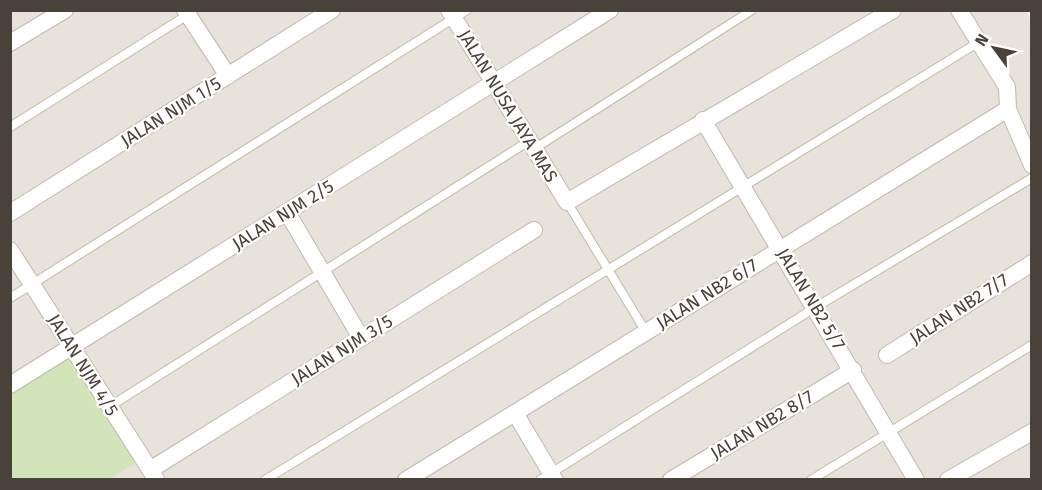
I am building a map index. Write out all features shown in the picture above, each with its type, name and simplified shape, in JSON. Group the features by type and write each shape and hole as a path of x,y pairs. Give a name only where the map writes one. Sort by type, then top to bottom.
{"street":[{"path":"10,44 65,10"},
{"name":"JALAN NJM 1/5","path":"10,213 332,10"},
{"name":"JALAN NJM 2/5","path":"10,385 610,10"},
{"path":"567,202 893,10"},
{"path":"959,10 1007,87 1008,109 1032,165"},
{"path":"189,12 228,76"},
{"name":"JALAN NUSA JAYA MAS","path":"457,13 493,82 567,202"},
{"name":"JALAN NB2 6/7","path":"406,480 1008,109"},
{"name":"JALAN NB2 5/7","path":"703,120 816,307 916,480"},
{"path":"287,212 361,338"},
{"name":"JALAN NJM 3/5","path":"154,475 361,338 534,230"},
{"name":"JALAN NJM 4/5","path":"10,250 154,475"},
{"name":"JALAN NB2 7/7","path":"887,355 1032,262"},
{"name":"JALAN NB2 8/7","path":"671,480 853,370"},
{"path":"515,413 549,477"},
{"path":"948,480 1032,432"}],"lane":[{"path":"110,407 322,272 752,10"},
{"path":"10,127 189,12"},
{"path":"10,298 457,13"},
{"path":"265,480 743,189 979,42"},
{"path":"549,477 816,307 1032,178"},
{"path":"567,202 646,332"},
{"path":"811,480 1032,345"}],"shaded area":[{"path":"10,11 1027,11 1032,25 1031,479 11,479"}],"green space":[{"path":"76,345 145,457 110,479 11,479 10,384"}]}
